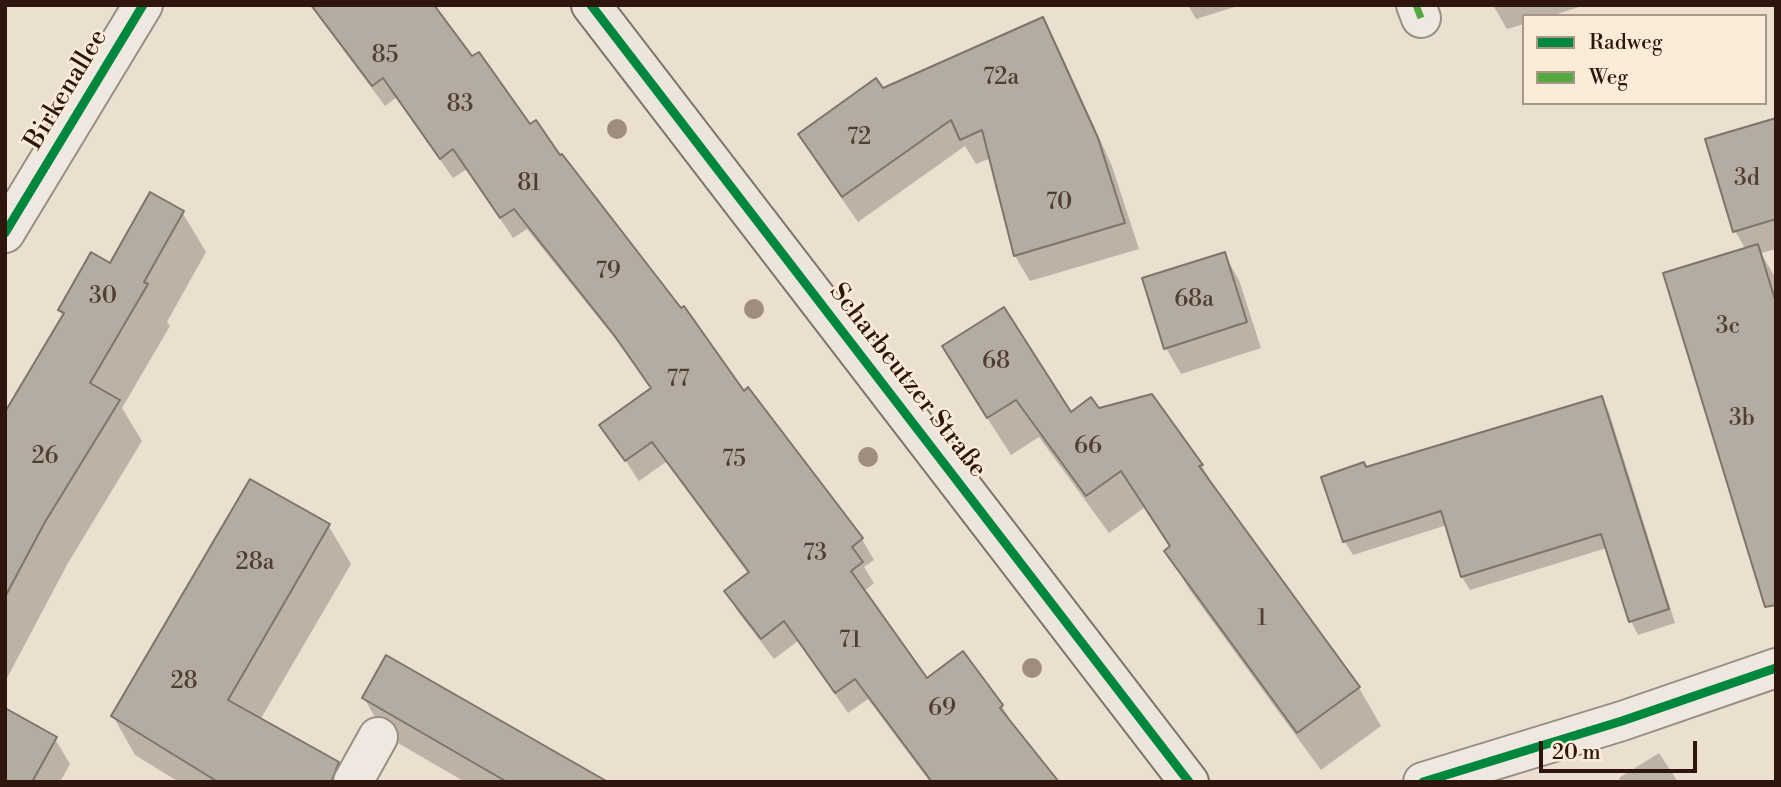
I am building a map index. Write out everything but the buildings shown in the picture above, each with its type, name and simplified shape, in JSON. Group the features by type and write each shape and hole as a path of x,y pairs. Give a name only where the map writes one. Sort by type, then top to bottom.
{"main road":[{"name":"Scharbeutzer Straße","path":"592,5 1189,782"}],"street":[{"name":"Birkenallee","path":"5,233 143,5"},
{"path":"1423,782 1622,721 1776,668"},
{"path":"353,782 378,737"}],"marked path":[{"path":"1416,5 1421,18"}],"cycle path":[{"path":"5,233 143,5"},
{"path":"591,5 1189,782"},
{"path":"1423,782 1622,721 1776,668"}]}
